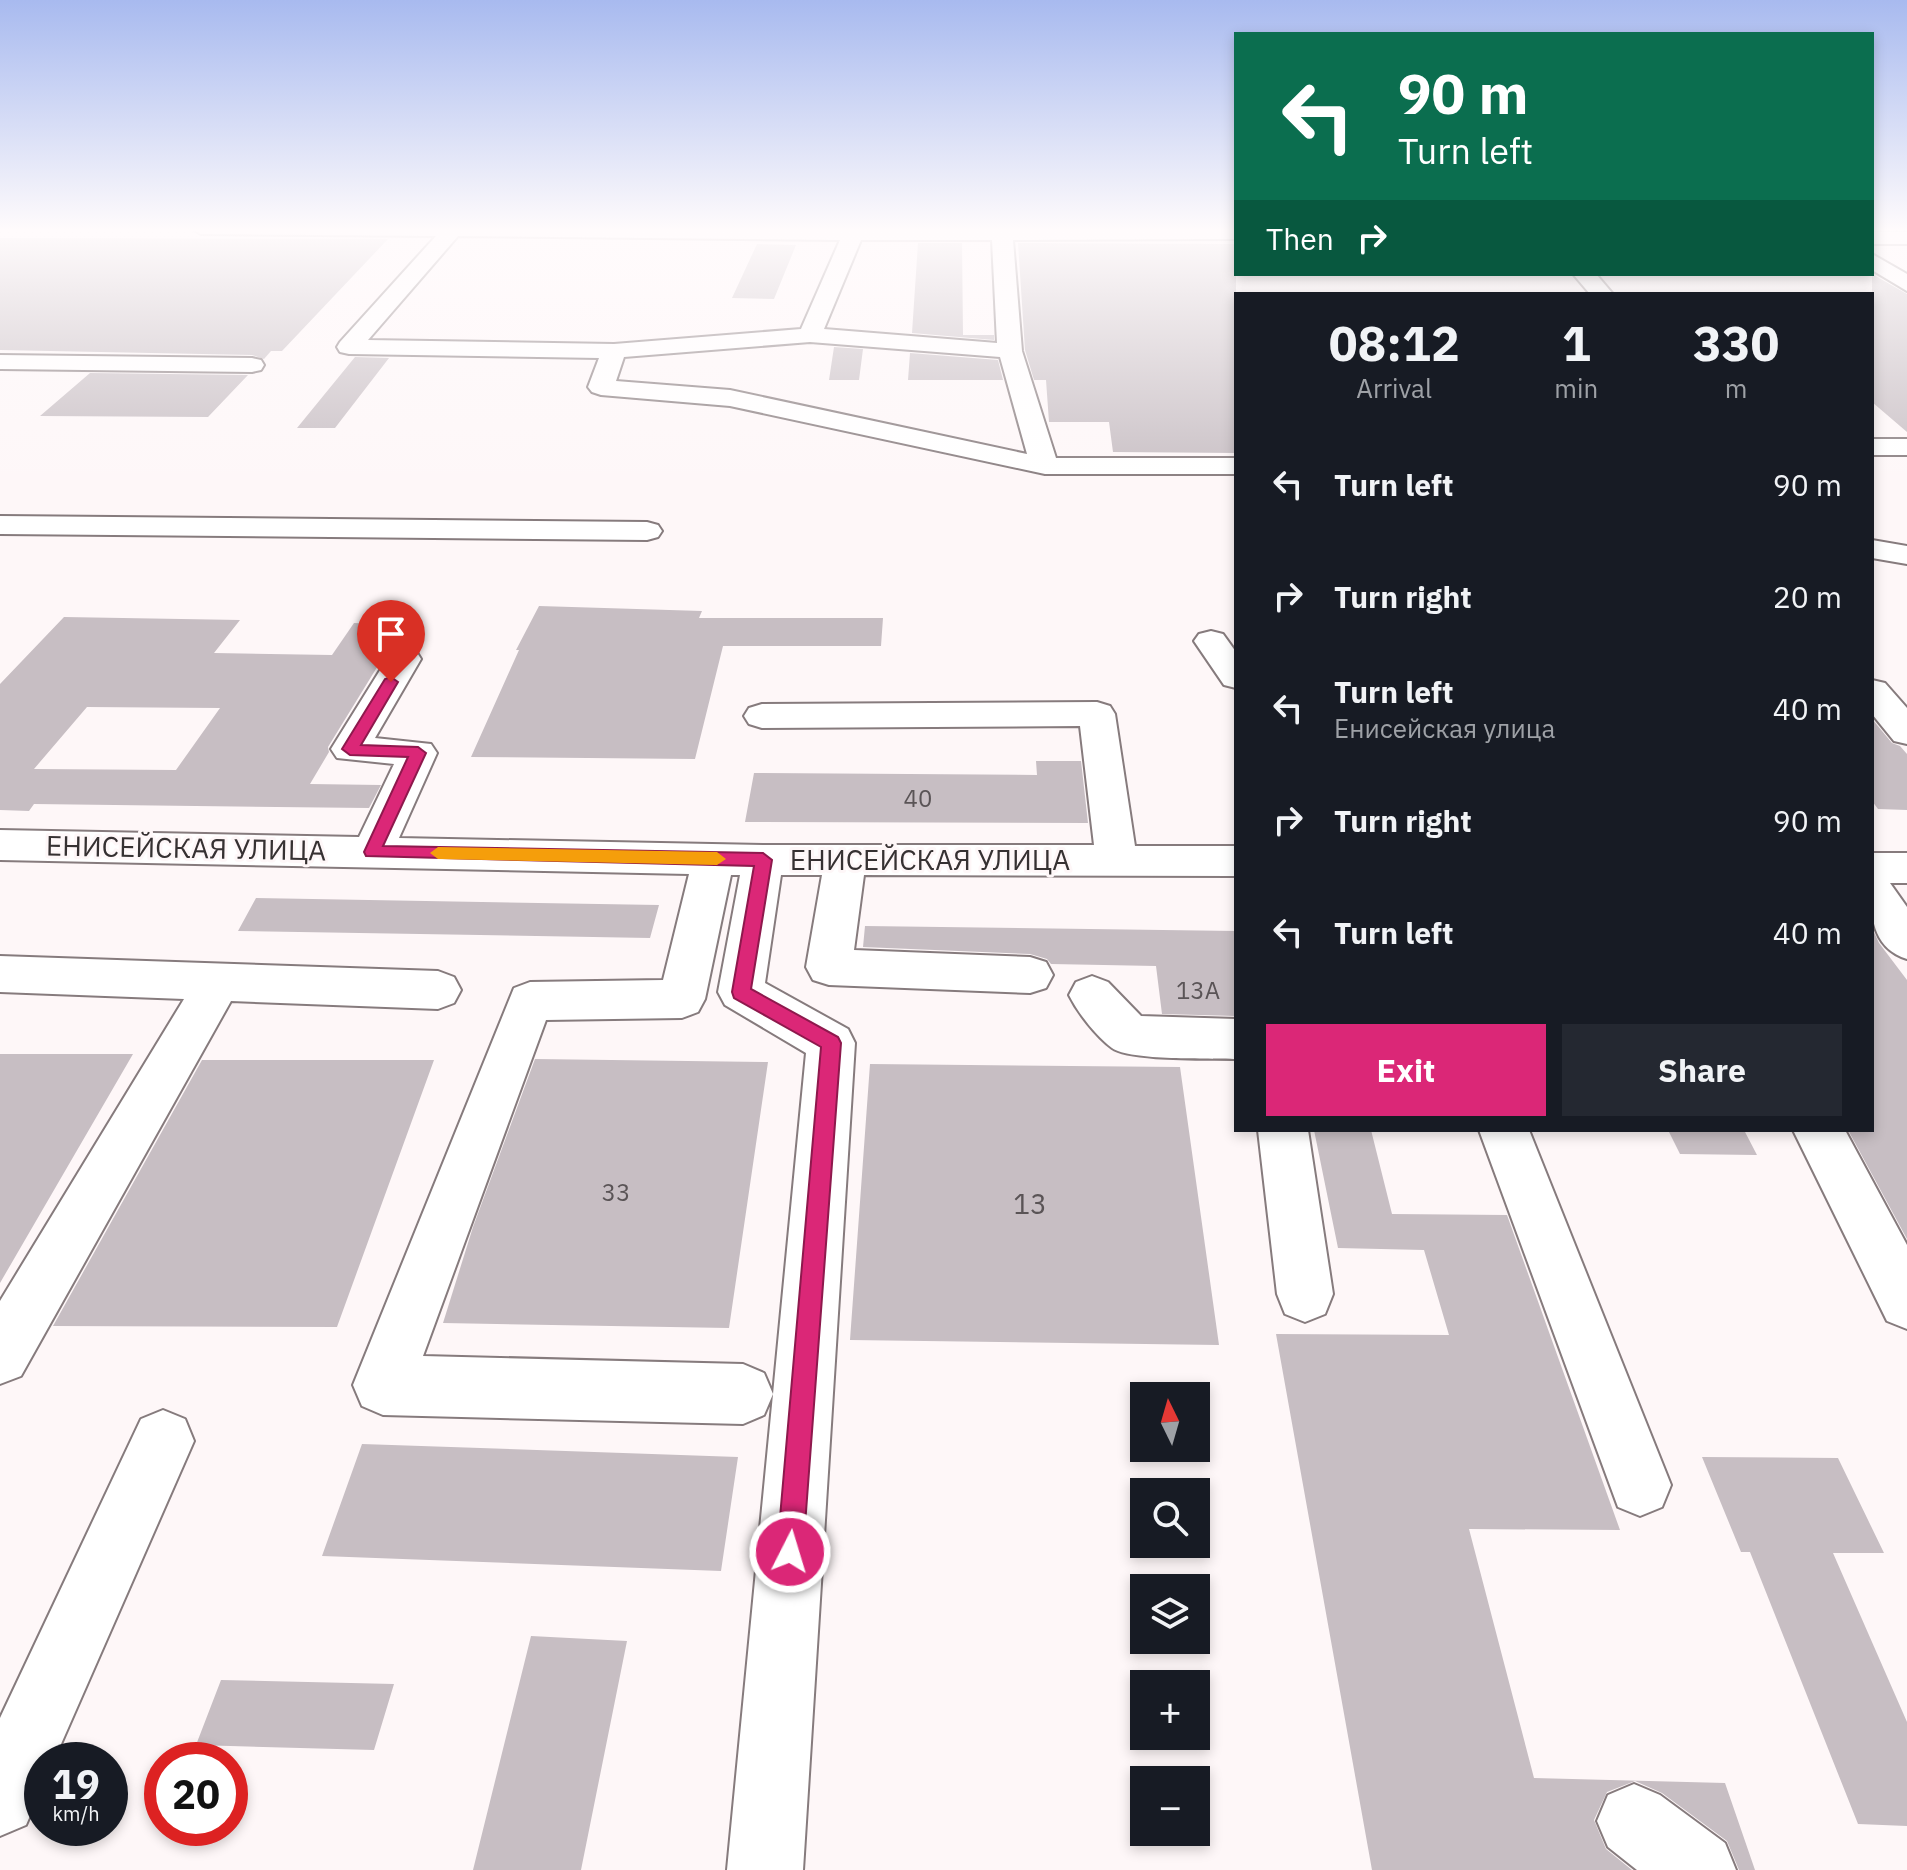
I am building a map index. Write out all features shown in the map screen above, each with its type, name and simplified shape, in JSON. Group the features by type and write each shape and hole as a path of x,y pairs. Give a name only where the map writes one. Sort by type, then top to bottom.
{"street":[{"path":"377,315 349,347 614,351 810,335 1010,351"},
{"path":"810,335 819,315"},
{"path":"1008,315 1010,351 1045,466"},
{"path":"614,351 601,387 730,398 1045,466 1234,466"},
{"path":"0,362 252,365"},
{"path":"1874,447 1907,447"},
{"path":"0,525 647,531"},
{"path":"1874,538 1907,537"},
{"path":"1874,549 1907,555"},
{"path":"1211,641 1234,674"},
{"path":"372,852 418,753 350,749 404,659"},
{"path":"1874,693 1907,732"},
{"path":"762,716 1097,714 1117,861"},
{"name":"ЕНИСЕЙСКАЯ УЛИЦА","path":"0,845 738,859 1234,861"},
{"path":"738,859 682,999 530,1001 383,1385 743,1394"},
{"path":"738,859 741,992 831,1043 765,1870"},
{"path":"845,860 829,967 1030,975"},
{"path":"1874,868 1907,868"},
{"path":"1874,893 1907,942"},
{"path":"0,974 438,990"},
{"path":"0,1355 218,982"},
{"path":"1092,995 1130,1035 1234,1039"},
{"path":"1283,1132 1305,1294"},
{"path":"1505,1132 1640,1485"},
{"path":"1819,1132 1907,1301"},
{"path":"0,1799 163,1441"},
{"path":"1634,1821 1698,1870"}],"building":[{"path":"0,315 316,315 282,351 271,351 264,359 252,355 0,350"},
{"path":"913,315 963,315 963,335 994,335 994,340 912,333"},
{"path":"1023,315 1234,315 1234,453 1113,452 1109,422 1049,422 1046,380 1034,380 1025,350"},
{"path":"1874,315 1907,315 1907,432 1874,404"},
{"path":"834,347 863,349 859,380 829,380"},
{"path":"910,353 998,360 1003,380 908,380"},
{"path":"355,357 389,358 335,428 297,428"},
{"path":"90,373 248,375 208,417 40,416"},
{"path":"539,606 702,611 699,618 883,618 881,646 723,646 695,759 471,757 519,650 516,650"},
{"path":"64,617 240,620 214,653 332,655 354,623 403,625 328,747 329,752 310,784 381,785 369,808 34,804 29,811 0,810 0,684","holes":["87,707 220,708 176,770 34,769"]},
{"path":"1874,721 1892,743 1907,754 1907,810 1878,809 1874,804"},
{"path":"1036,761 1081,761 1088,823 745,822 754,773 1037,775"},
{"path":"256,898 659,905 650,938 238,931"},
{"path":"865,926 1234,931 1234,1016 1162,1014 1156,966 1051,964 1047,959 1030,954 863,947"},
{"path":"1874,932 1907,980 1907,1239 1849,1132 1874,1132"},
{"path":"0,1054 133,1054 0,1283"},
{"path":"535,1059 768,1062 729,1328 443,1323 473,1227"},
{"path":"202,1060 434,1060 337,1327 53,1326"},
{"path":"870,1064 1180,1067 1219,1345 850,1340"},
{"path":"1314,1132 1372,1132 1392,1214 1507,1215 1620,1530 1469,1529 1534,1778 1725,1783 1755,1870 1739,1870 1727,1841 1662,1793 1635,1781 1607,1792 1594,1820 1606,1849 1632,1870 1372,1870 1276,1334 1449,1335 1424,1250 1338,1248"},
{"path":"1669,1132 1745,1132 1757,1155 1680,1154"},
{"path":"362,1444 738,1457 721,1571 322,1556"},
{"path":"1702,1457 1838,1458 1884,1553 1833,1553 1907,1722 1907,1826 1858,1824 1750,1552 1741,1552"},
{"path":"531,1636 627,1641 581,1870 473,1870"},
{"path":"221,1680 394,1684 374,1750 197,1742"}],"slow traffic":[{"path":"438,853 717,859"}],"route":[{"path":"391,682 350,749 418,753 372,852 763,860 741,992 831,1043 790,1552"}]}
